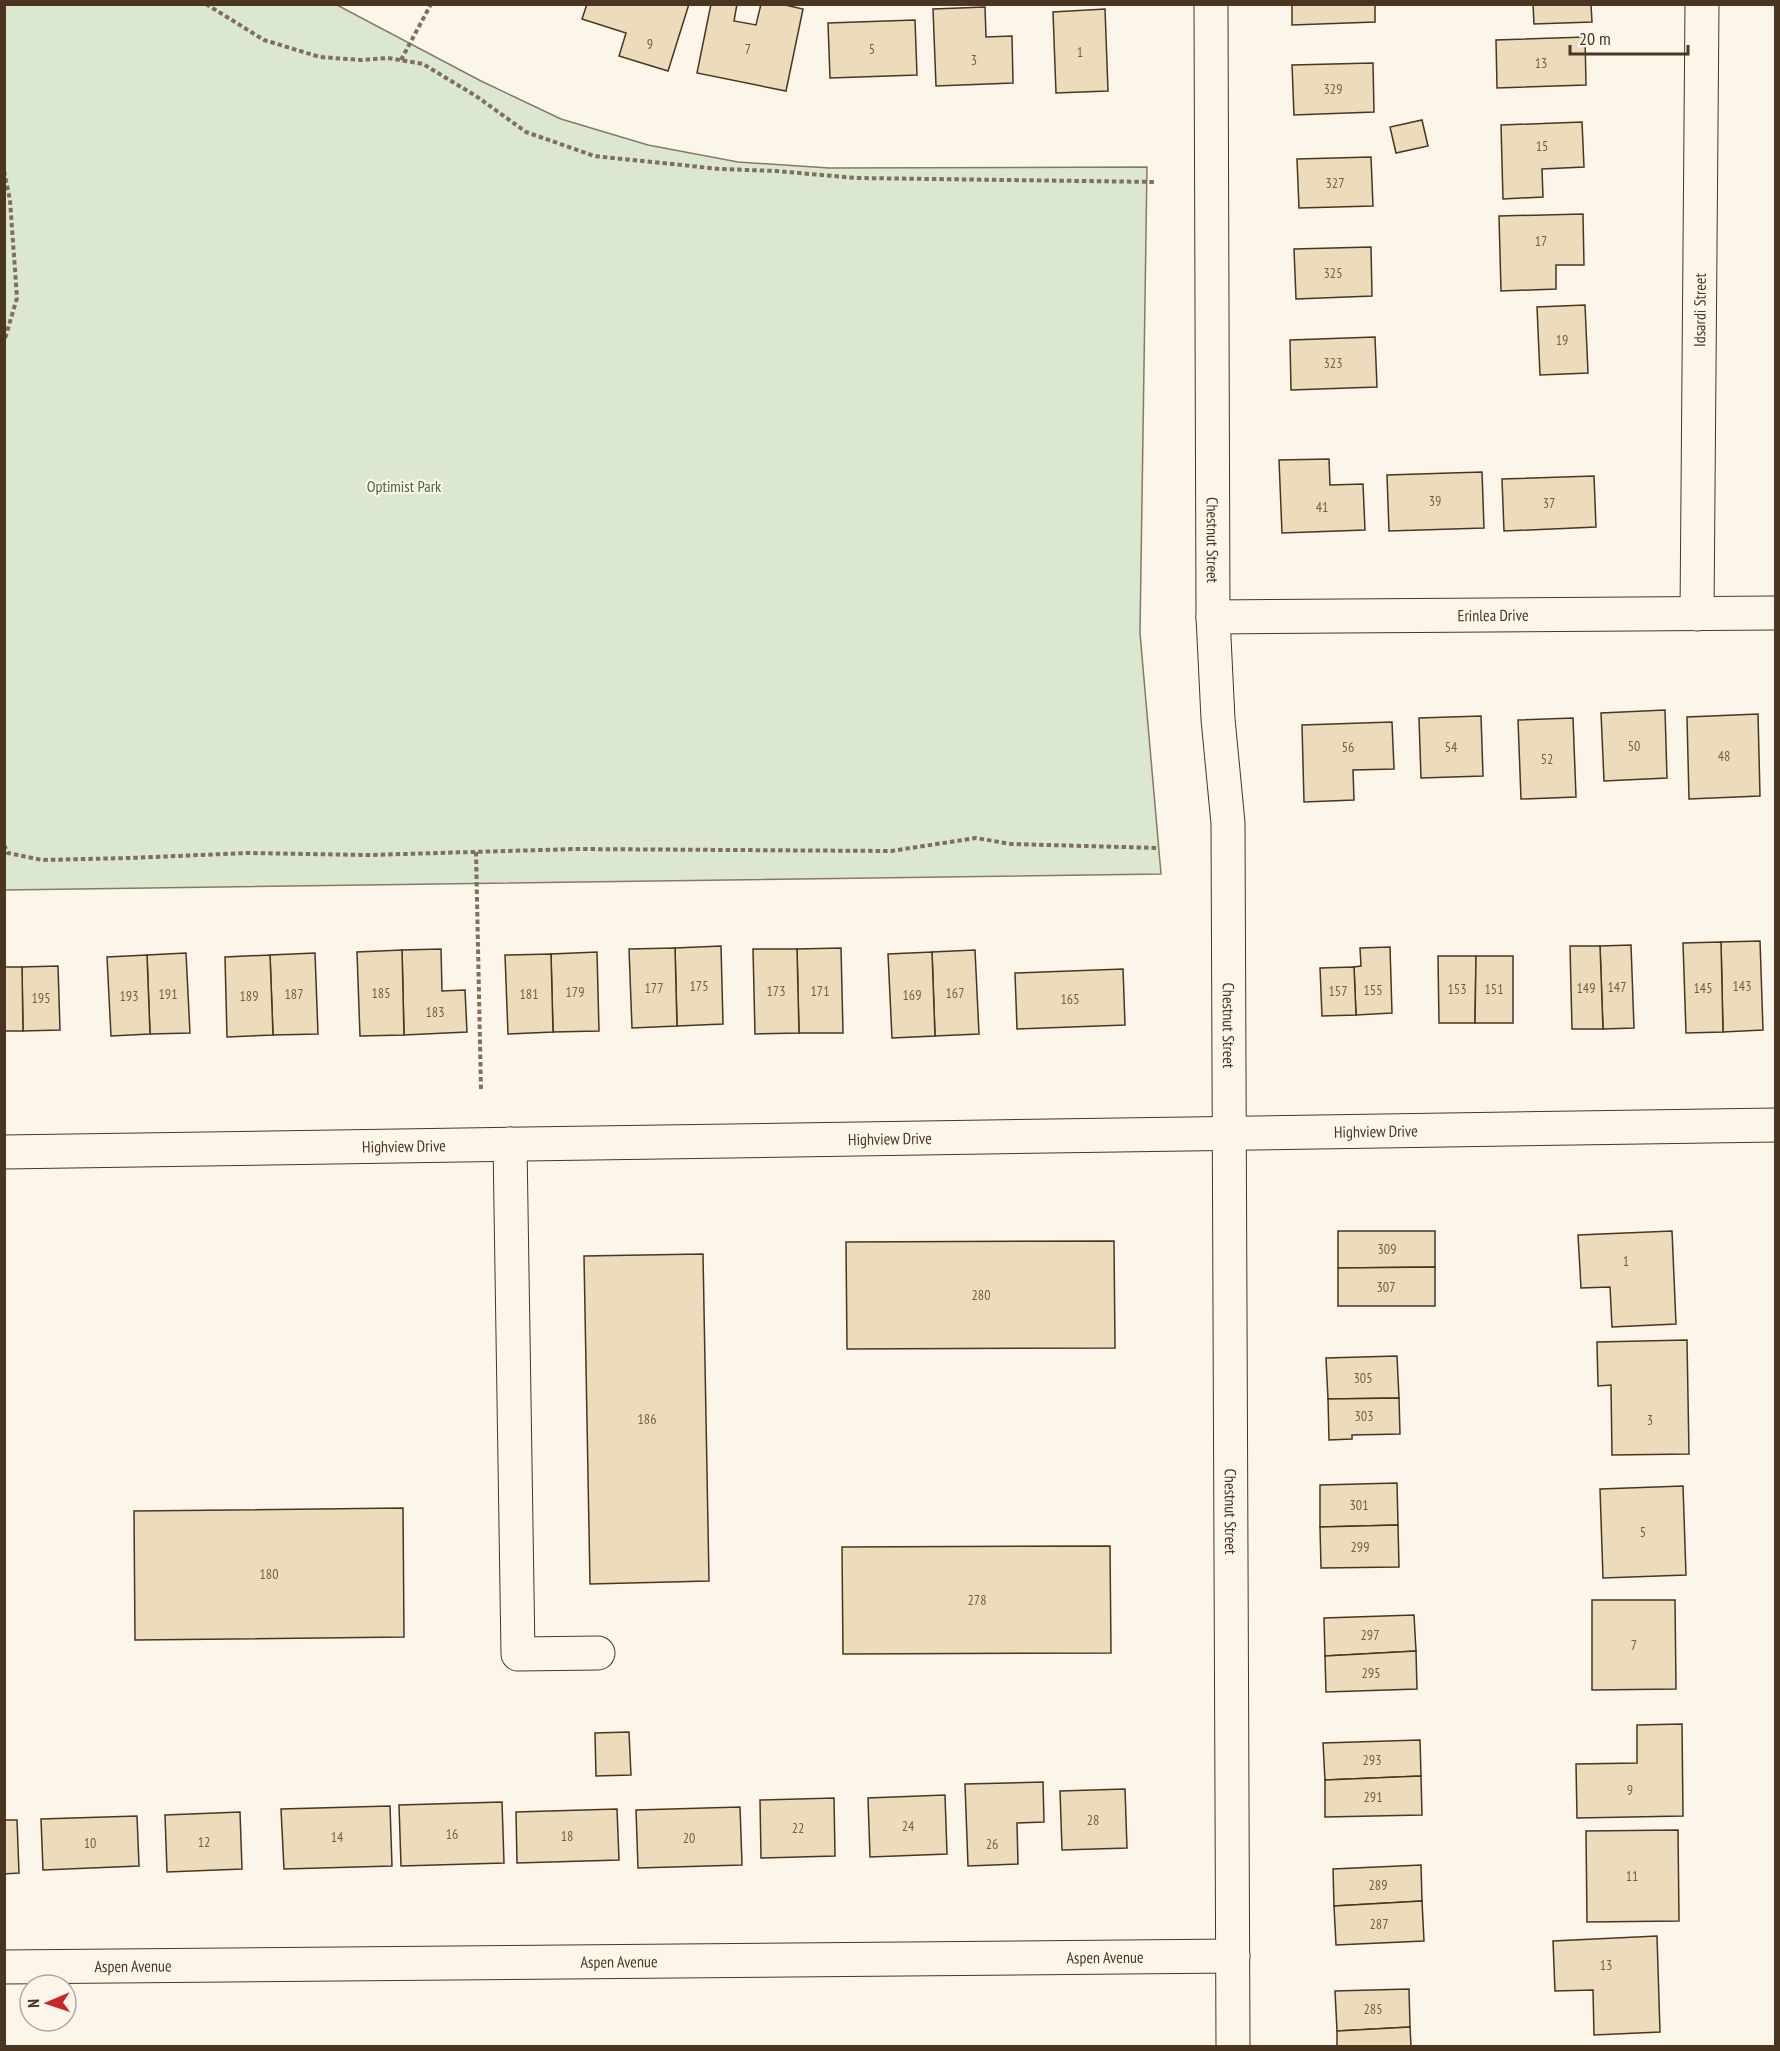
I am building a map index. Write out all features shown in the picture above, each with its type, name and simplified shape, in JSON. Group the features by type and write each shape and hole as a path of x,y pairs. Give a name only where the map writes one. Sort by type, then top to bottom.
{"street":[{"name":"Chestnut Street","path":"1211,4 1213,617 1218,719 1228,824 1233,2046"},
{"name":"Idsardi Street","path":"1697,614 1702,4"},
{"name":"Erinlea Drive","path":"1213,617 1776,613"},
{"name":"Highview Drive","path":"4,1152 1776,1125"},
{"path":"510,1144 518,1654 598,1653"},
{"name":"Aspen Avenue","path":"4,1967 1233,1956"}],"path":[{"path":"206,4 264,40 320,57 361,60 388,58 423,64 476,96 526,132 594,156 720,169 856,178 1156,182"},
{"path":"401,60 430,4"},
{"path":"4,171 10,200 17,298 4,342"},
{"path":"4,845 8,854 42,860 247,853 369,855 576,849 891,851 976,838 1011,844 1159,848"},
{"path":"476,852 481,1090"}],"green space":[{"name":"Optimist Park","path":"4,5 337,5 481,81 561,119 648,145 738,162 829,168 1147,167 1140,633 1161,874 5,890"}],"building":[{"path":"587,4 689,4 668,71 619,56 626,33 582,19"},
{"path":"711,4 737,4 734,21 756,25 761,4 781,4 803,9 786,91 697,73"},
{"path":"1292,4 1375,4 1375,22 1292,25"},
{"path":"1533,4 1591,4 1592,22 1534,24"},
{"path":"985,7 986,37 1012,36 1013,83 936,86 933,9"},
{"path":"1105,9 1108,91 1056,93 1053,12"},
{"path":"915,20 917,75 830,78 828,23"},
{"path":"1585,37 1586,85 1497,88 1496,40"},
{"path":"1373,63 1374,112 1294,115 1292,65"},
{"path":"1422,120 1428,146 1396,153 1390,127"},
{"path":"1582,122 1584,167 1542,169 1543,197 1503,199 1501,125"},
{"path":"1371,157 1373,206 1299,208 1297,159"},
{"path":"1583,214 1584,265 1556,265 1556,289 1501,291 1499,216"},
{"path":"1371,247 1372,296 1296,299 1294,249"},
{"path":"1585,305 1588,373 1540,375 1537,307"},
{"path":"1375,337 1377,387 1291,390 1290,340"},
{"path":"1329,459 1330,485 1363,484 1365,530 1282,533 1279,460"},
{"path":"1482,472 1484,528 1389,531 1387,475"},
{"path":"1594,476 1596,527 1504,531 1502,479"},
{"path":"1665,710 1667,778 1604,781 1601,713"},
{"path":"1758,714 1760,796 1689,799 1687,717"},
{"path":"1481,716 1483,776 1421,778 1419,718"},
{"path":"1573,718 1576,797 1521,799 1518,720"},
{"path":"1392,722 1394,769 1353,770 1354,800 1304,802 1302,725"},
{"path":"1760,941 1763,1030 1723,1032 1721,942"},
{"path":"1721,942 1723,1032 1686,1033 1683,943"},
{"path":"1631,945 1634,1028 1603,1029 1600,946"},
{"path":"721,946 723,1024 677,1026 675,948"},
{"path":"1570,946 1600,946 1603,1029 1572,1029"},
{"path":"1390,947 1392,1013 1356,1015 1354,967 1361,966 1360,948"},
{"path":"675,948 677,1026 632,1028 629,949"},
{"path":"841,948 843,1033 799,1033 797,949"},
{"path":"441,949 442,991 465,990 467,1032 404,1035 402,950"},
{"path":"753,949 797,949 799,1033 755,1034"},
{"path":"402,950 404,1035 360,1036 357,952"},
{"path":"975,950 979,1034 935,1036 932,952"},
{"path":"597,952 599,1031 553,1032 551,954"},
{"path":"932,952 935,1036 892,1038 888,954"},
{"path":"186,953 190,1033 150,1034 147,955"},
{"path":"315,953 318,1034 273,1035 270,955"},
{"path":"551,954 553,1032 508,1034 505,955"},
{"path":"147,955 150,1034 111,1036 107,957"},
{"path":"270,955 273,1035 227,1037 225,957"},
{"path":"1438,956 1476,956 1475,1023 1439,1023"},
{"path":"1476,956 1513,956 1513,1023 1475,1023"},
{"path":"58,966 60,1030 23,1031 22,967"},
{"path":"4,967 22,967 23,1031 4,1031"},
{"path":"1354,967 1356,1015 1322,1016 1320,968"},
{"path":"1123,969 1125,1025 1017,1029 1015,973"},
{"path":"1338,1231 1435,1231 1435,1267 1338,1268"},
{"path":"1672,1231 1676,1324 1612,1327 1610,1287 1581,1288 1578,1235"},
{"path":"1114,1241 1115,1348 847,1349 846,1242"},
{"path":"703,1254 709,1581 590,1584 584,1256"},
{"path":"1435,1267 1435,1306 1338,1306 1338,1268"},
{"path":"1687,1340 1689,1454 1612,1455 1611,1385 1598,1386 1597,1342"},
{"path":"1397,1356 1399,1398 1328,1399 1326,1358"},
{"path":"1399,1398 1400,1434 1352,1435 1352,1439 1329,1440 1328,1399"},
{"path":"1397,1483 1398,1525 1320,1527 1320,1485"},
{"path":"1683,1486 1686,1575 1603,1578 1600,1489"},
{"path":"403,1508 404,1637 135,1640 134,1511"},
{"path":"1398,1525 1399,1567 1321,1568 1320,1527"},
{"path":"1110,1546 1111,1653 843,1654 842,1547"},
{"path":"1592,1600 1675,1600 1676,1689 1592,1690"},
{"path":"1414,1615 1416,1651 1325,1656 1324,1618"},
{"path":"1416,1651 1417,1689 1326,1692 1325,1656"},
{"path":"1682,1724 1683,1816 1577,1818 1576,1764 1637,1763 1637,1725"},
{"path":"629,1732 631,1775 596,1776 595,1733"},
{"path":"1420,1740 1421,1776 1325,1780 1323,1743"},
{"path":"1421,1776 1422,1815 1325,1817 1325,1780"},
{"path":"1043,1782 1044,1822 1017,1823 1018,1864 968,1866 965,1784"},
{"path":"1125,1789 1127,1848 1062,1850 1060,1791"},
{"path":"945,1795 947,1854 870,1857 868,1798"},
{"path":"834,1798 835,1856 761,1858 760,1800"},
{"path":"502,1802 504,1863 401,1866 399,1805"},
{"path":"390,1806 392,1866 284,1869 281,1809"},
{"path":"740,1807 742,1865 638,1868 636,1810"},
{"path":"617,1809 619,1860 517,1863 516,1812"},
{"path":"240,1812 242,1869 167,1872 165,1815"},
{"path":"137,1816 139,1866 43,1870 41,1819"},
{"path":"4,1820 17,1820 19,1873 4,1874"},
{"path":"1678,1830 1679,1921 1587,1922 1586,1831"},
{"path":"1421,1865 1422,1901 1334,1906 1333,1869"},
{"path":"1422,1901 1424,1941 1336,1945 1334,1906"},
{"path":"1657,1936 1660,2032 1594,2035 1593,1990 1555,1991 1553,1941"},
{"path":"1409,1989 1410,2027 1337,2031 1335,1991"},
{"path":"1410,2027 1411,2046 1337,2046 1337,2031"}]}
